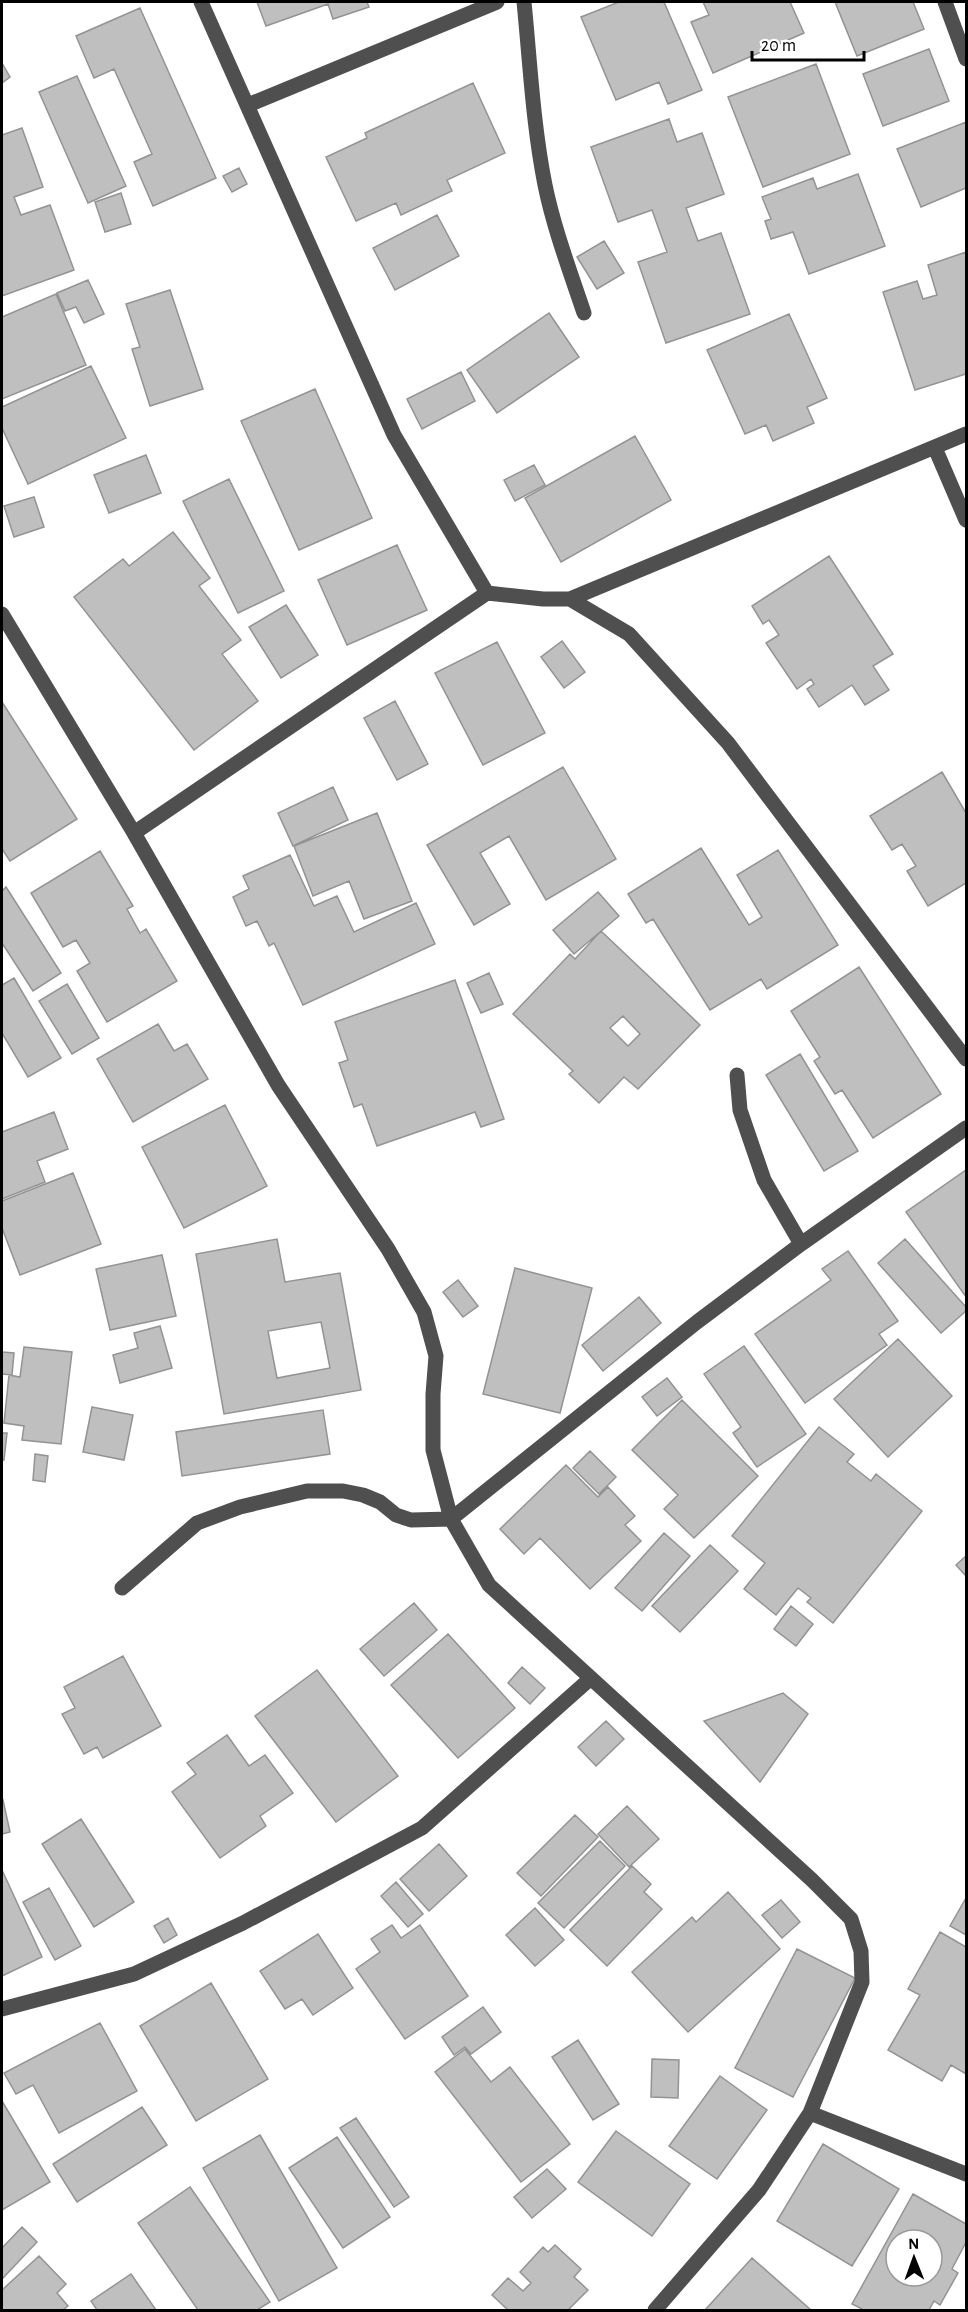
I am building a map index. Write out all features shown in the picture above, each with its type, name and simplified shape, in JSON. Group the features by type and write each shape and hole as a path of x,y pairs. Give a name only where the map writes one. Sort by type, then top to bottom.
{"street":[{"path":"201,2 394,435 488,593"},
{"path":"248,105 497,2"},
{"path":"524,2 538,141 545,185 555,227 584,313"},
{"path":"945,2 966,59"},
{"path":"134,833 488,593 543,599 570,599 966,434"},
{"path":"934,448 966,519"},
{"path":"570,599 629,634 728,743 966,1059"},
{"path":"4,624 134,833 278,1084 388,1249 424,1312 436,1356 433,1450 451,1519 489,1585 812,1880 851,1919 861,1951 861,1982 810,2113 759,2190 655,2310"},
{"path":"737,1075 740,1110 764,1180 801,1244"},
{"path":"122,1588 197,1522 240,1507 298,1493 343,1491 363,1495 380,1502 396,1515 411,1520 451,1519 601,1397 801,1244 966,1128"},
{"path":"2,2009 134,1974 243,1923 422,1828 591,1678"},
{"path":"810,2113 966,2174"}],"building":[{"path":"257,2 367,2 369,7 333,19 328,4 266,26"},
{"path":"619,2 664,2 702,90 668,104 659,82 616,100 581,17"},
{"path":"703,2 790,2 804,33 713,73 691,22 709,15"},
{"path":"835,2 913,2 924,29 857,56"},
{"path":"140,8 216,178 153,206 134,162 152,154 114,69 94,78 76,36"},
{"path":"929,49 949,101 883,126 863,74"},
{"path":"2,63 10,77 2,83"},
{"path":"816,64 850,154 763,187 728,97"},
{"path":"77,76 126,186 88,203 39,92"},
{"path":"473,83 505,153 447,180 452,191 401,215 396,203 356,221 326,157 367,138 365,133"},
{"path":"669,119 677,142 702,133 724,194 686,208 698,241 721,233 750,314 666,343 638,262 667,252 652,210 618,222 591,147"},
{"path":"966,122 966,188 921,207 897,149"},
{"path":"22,128 43,187 14,197 21,215 50,205 74,270 2,296 2,135"},
{"path":"239,168 247,184 232,192 223,176"},
{"path":"858,174 885,246 809,274 793,232 771,239 765,221 771,219 762,197 813,178 817,189"},
{"path":"121,193 131,224 105,232 95,202"},
{"path":"437,215 459,256 395,290 373,248"},
{"path":"604,241 624,273 597,289 577,257"},
{"path":"966,252 966,374 915,390 883,292 917,281 923,299 937,295 928,265"},
{"path":"88,280 104,314 84,323 76,307 65,311 57,293"},
{"path":"170,290 203,389 150,406 132,349 140,347 126,304"},
{"path":"56,294 86,365 2,399 2,317"},
{"path":"549,313 579,357 497,413 467,370"},
{"path":"789,314 827,398 807,407 814,423 773,441 766,425 745,434 707,350"},
{"path":"91,366 126,438 28,484 2,428 2,407"},
{"path":"461,372 475,401 422,429 407,399"},
{"path":"315,389 372,518 299,550 241,421"},
{"path":"635,436 671,500 561,562 525,498"},
{"path":"146,455 161,493 109,513 94,475"},
{"path":"534,465 545,485 515,501 504,480"},
{"path":"229,479 284,591 238,613 183,501"},
{"path":"34,497 44,527 14,537 4,506"},
{"path":"173,532 210,578 199,586 241,640 222,654 258,701 194,750 74,597 123,559 129,566"},
{"path":"397,545 427,610 347,645 318,580"},
{"path":"829,556 893,654 873,666 889,690 865,705 852,685 819,707 807,689 814,684 811,679 797,689 766,643 779,635 769,620 763,624 752,606"},
{"path":"286,605 318,655 281,678 249,627"},
{"path":"562,641 585,672 564,688 541,657"},
{"path":"497,642 545,733 483,765 435,673"},
{"path":"395,701 428,764 397,780 364,718"},
{"path":"2,702 77,819 10,861 2,849"},
{"path":"563,767 616,859 546,900 509,836 480,853 510,904 474,925 427,845"},
{"path":"942,772 966,813 966,883 928,906 907,871 916,866 902,844 892,850 870,816"},
{"path":"333,787 348,820 293,846 278,813"},
{"path":"377,813 412,901 364,919 349,881 313,896 294,846"},
{"path":"701,848 749,925 762,917 737,875 778,850 838,945 767,989 761,979 710,1010 653,919 646,923 628,894"},
{"path":"100,851 133,906 127,909 140,933 146,929 177,981 107,1022 77,971 90,963 76,940 63,947 31,893"},
{"path":"290,855 314,906 337,896 354,932 416,903 435,944 303,1005 274,943 269,946 257,921 246,926 233,897 249,889 243,876"},
{"path":"6,887 61,973 33,991 2,943 2,891"},
{"path":"598,892 619,916 574,954 553,930"},
{"path":"601,931 700,1025 638,1089 624,1077 599,1103 569,1074 573,1071 513,1014 570,954 575,959","holes":["623,1016 640,1034 628,1046 610,1028"]},
{"path":"859,967 941,1094 873,1138 842,1090 835,1094 814,1061 820,1057 791,1011"},
{"path":"489,973 503,1004 481,1013 467,983"},
{"path":"14,978 61,1058 28,1077 2,1033 2,985"},
{"path":"455,980 504,1119 481,1127 475,1112 377,1146 362,1104 354,1107 339,1063 348,1060 335,1022"},
{"path":"67,984 99,1038 72,1054 39,1001"},
{"path":"158,1024 174,1051 187,1044 208,1079 133,1122 97,1059"},
{"path":"800,1054 858,1151 824,1171 766,1075"},
{"path":"225,1105 267,1186 184,1228 142,1147"},
{"path":"54,1112 68,1149 37,1161 45,1182 2,1199 2,1132"},
{"path":"966,1170 966,1297 906,1212"},
{"path":"73,1173 101,1244 20,1275 2,1228 2,1201"},
{"path":"277,1239 285,1282 340,1273 361,1390 224,1414 196,1254","holes":["321,1322 330,1368 277,1378 268,1331"]},
{"path":"905,1239 966,1307 966,1311 941,1333 878,1263"},
{"path":"848,1251 898,1321 879,1334 887,1345 805,1403 755,1334 831,1280 822,1269"},
{"path":"162,1255 176,1316 110,1330 96,1269"},
{"path":"515,1268 592,1288 560,1413 483,1394"},
{"path":"458,1280 478,1306 463,1317 443,1292"},
{"path":"639,1297 661,1323 603,1371 582,1345"},
{"path":"160,1326 172,1368 120,1383 113,1355 138,1348 134,1333"},
{"path":"898,1339 952,1396 888,1457 834,1399"},
{"path":"744,1346 806,1434 757,1467 733,1433 741,1427 704,1374"},
{"path":"24,1347 72,1352 61,1444 22,1440 24,1426 4,1423 9,1375 20,1377"},
{"path":"2,1352 14,1353 12,1375 2,1374"},
{"path":"667,1378 682,1397 657,1416 642,1397"},
{"path":"682,1400 758,1476 694,1538 664,1509 678,1495 632,1450"},
{"path":"92,1407 133,1415 124,1460 83,1452"},
{"path":"323,1410 330,1454 182,1476 176,1432"},
{"path":"819,1427 854,1454 847,1462 871,1481 876,1474 922,1511 833,1623 807,1602 811,1598 798,1588 776,1615 744,1589 765,1563 732,1536"},
{"path":"2,1433 7,1433 4,1460 2,1460"},
{"path":"590,1451 616,1477 599,1494 573,1468"},
{"path":"35,1454 48,1456 45,1482 33,1480"},
{"path":"566,1465 598,1497 608,1487 635,1516 625,1525 641,1541 590,1589 540,1538 524,1554 500,1529"},
{"path":"664,1533 690,1556 642,1611 615,1588"},
{"path":"710,1545 738,1571 680,1632 652,1606"},
{"path":"966,1556 966,1576 956,1565"},
{"path":"414,1603 437,1630 384,1676 360,1649"},
{"path":"791,1606 813,1624 796,1646 774,1629"},
{"path":"448,1634 515,1708 458,1758 391,1685"},
{"path":"123,1656 161,1726 103,1758 97,1747 84,1754 62,1714 75,1708 64,1687"},
{"path":"522,1667 545,1688 530,1704 508,1683"},
{"path":"317,1670 398,1776 336,1822 255,1716"},
{"path":"783,1693 808,1714 760,1782 704,1721"},
{"path":"606,1721 624,1739 596,1766 578,1747"},
{"path":"227,1735 249,1766 265,1755 293,1793 260,1816 266,1826 220,1858 172,1792 196,1774 187,1763"},
{"path":"2,1801 10,1832 2,1834"},
{"path":"627,1806 659,1839 629,1867 598,1834"},
{"path":"575,1815 598,1837 541,1896 517,1873"},
{"path":"81,1819 134,1902 94,1927 42,1844"},
{"path":"600,1841 625,1866 564,1928 538,1903"},
{"path":"439,1844 467,1876 429,1911 400,1879"},
{"path":"632,1866 651,1884 644,1892 662,1909 607,1966 570,1930"},
{"path":"2,1870 42,1957 2,1976"},
{"path":"396,1882 423,1914 408,1927 381,1896"},
{"path":"49,1888 81,1946 55,1960 23,1902"},
{"path":"728,1892 780,1949 688,2032 632,1972 692,1917 696,1922"},
{"path":"966,1898 966,1935 950,1926"},
{"path":"781,1900 800,1922 782,1938 762,1915"},
{"path":"535,1908 564,1940 535,1966 506,1935"},
{"path":"168,1918 177,1935 164,1943 154,1926"},
{"path":"392,1925 401,1938 420,1925 468,1996 405,2039 356,1969 380,1952 371,1939"},
{"path":"940,1932 966,1947 966,2074 951,2065 942,2081 888,2050 920,1995 908,1989"},
{"path":"318,1934 353,1988 313,2015 302,1999 285,2009 260,1971"},
{"path":"797,1949 855,1978 793,2097 735,2068"},
{"path":"211,1983 268,2079 196,2121 140,2026"},
{"path":"483,2007 501,2032 471,2054 465,2047 454,2055 442,2037"},
{"path":"100,2023 137,2091 59,2133 33,2085 16,2094 4,2073"},
{"path":"578,2040 619,2104 593,2120 552,2057"},
{"path":"465,2049 491,2082 510,2067 570,2144 521,2182 435,2072"},
{"path":"652,2059 679,2060 678,2098 651,2097"},
{"path":"720,2076 767,2110 717,2179 669,2146"},
{"path":"2,2101 50,2182 2,2210"},
{"path":"142,2107 167,2145 77,2202 53,2164"},
{"path":"356,2118 409,2197 394,2207 340,2128"},
{"path":"616,2131 690,2184 652,2236 578,2182"},
{"path":"260,2135 337,2268 279,2301 203,2168"},
{"path":"337,2137 390,2217 343,2248 289,2168"},
{"path":"823,2144 899,2189 852,2266 777,2221"},
{"path":"547,2169 566,2189 532,2218 514,2197"},
{"path":"190,2187 270,2302 257,2310 198,2310 138,2223"},
{"path":"913,2194 966,2224 966,2242 952,2269 958,2273 940,2305 934,2301 929,2310 864,2310 852,2304 884,2246 884,2288 944,2288 944,2228 894,2228"},
{"path":"22,2227 37,2242 2,2279 2,2248"},
{"path":"555,2245 581,2269 574,2277 588,2290 568,2310 508,2310 492,2295 508,2278 523,2291 531,2283 520,2272 543,2247 548,2252"},
{"path":"39,2256 66,2284 57,2293 68,2306 63,2310 2,2310 2,2290"},
{"path":"752,2258 811,2310 705,2310"},
{"path":"131,2274 156,2310 97,2310 91,2301"}]}
